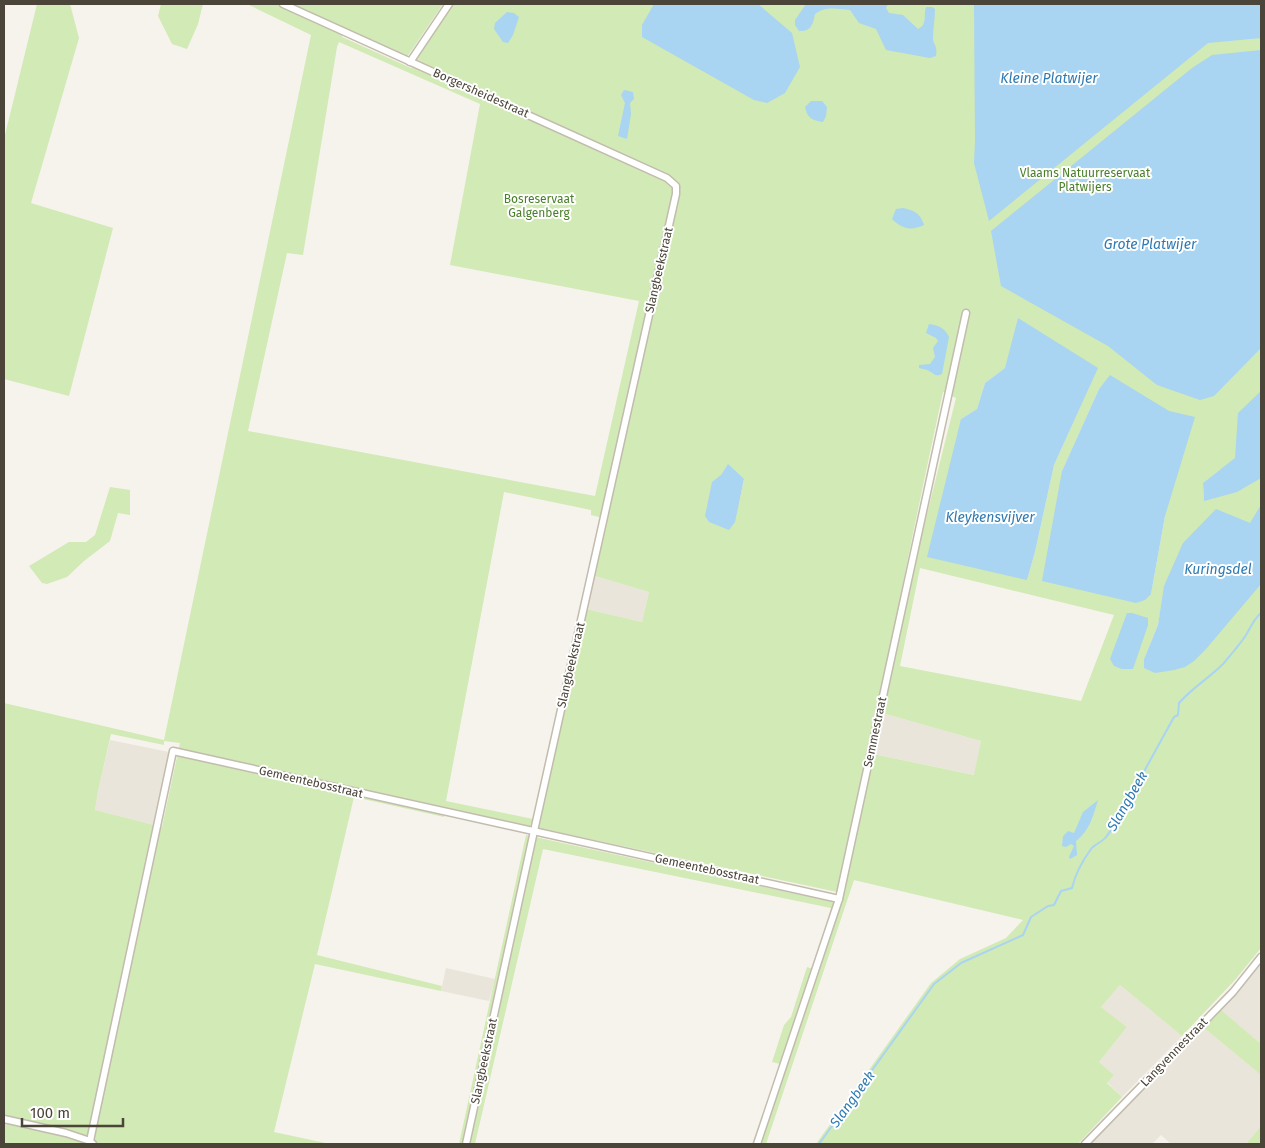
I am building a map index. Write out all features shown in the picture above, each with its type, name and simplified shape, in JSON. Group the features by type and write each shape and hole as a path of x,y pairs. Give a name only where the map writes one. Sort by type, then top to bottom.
{"street":[{"name":"Borgersheidestraat","path":"283,4 667,178 676,186"},
{"path":"410,62 449,4"},
{"name":"Slangbeekstraat","path":"466,1144 674,203 676,186"},
{"name":"Semmestraat","path":"757,1144 839,898 966,313"},
{"name":"Gemeentebosstraat","path":"4,1120 66,1133 92,1142 173,751 839,898"},
{"name":"Langvennestraat","path":"1085,1144 1233,992 1261,957"}],"shaded area":[{"path":"595,576 649,592 642,622 586,609"},
{"path":"882,713 981,741 975,775 873,754"},
{"path":"110,740 169,752 154,825 95,810"},
{"path":"1261,964 1261,1044 1220,1009"},
{"path":"446,968 495,979 489,1001 441,991"},
{"path":"1120,985 1182,1036 1122,1097 1107,1082 1114,1075 1099,1062 1127,1027 1101,1007"},
{"path":"1203,1027 1261,1075 1261,1126 1246,1144 1171,1144 1161,1135 1152,1144 1090,1144"}],"green space":[{"path":"37,4 70,4 79,38 31,203 113,228 69,396 4,379 4,139"},
{"path":"161,4 203,4 198,24 187,49 172,44 158,16"},
{"path":"247,4 443,4 407,57 345,29 342,37 411,68 451,4 1261,4 1261,948 1235,980 1182,1036 1120,985 1101,1007 1127,1027 1099,1062 1114,1075 1107,1083 1122,1097 1078,1144 816,1144 931,983 960,959 1006,938 1023,920 854,880 766,1144 755,1144 780,1064 772,1062 784,1025 791,1017 807,967 813,969 831,908 543,849 475,1144 459,1144 526,835 833,902 837,892 538,828 586,609 642,622 649,592 595,576 607,519 591,515 591,510 504,492 446,801 533,819 530,827 445,810 444,817 354,797 317,955 442,986 441,991 315,964 274,1132 330,1144 4,1144 4,703 164,740 311,35","holes":["339,42 480,104 450,265 639,301 595,496 248,431 287,253 303,255","1005,368 1093,378 1054,465 1027,580 961,419 977,409 985,383","1104,383 1165,516 1151,594 1062,471 1099,389","943,392 956,398 914,566 882,713 981,741 974,775 873,754 896,618","728,465 744,480 734,522 721,475","1222,469 1204,501 1203,483","920,568 1114,615 1081,701 900,666","1164,591 1155,673 1144,659 1158,625","111,734 164,745 164,741 180,743 162,827 95,810"]},
{"path":"110,487 130,490 130,515 118,513 110,541 67,577 47,584 42,583 29,566 69,542 86,542 95,535"},
{"path":"1220,1009 1261,1044 1261,1075 1203,1027"},
{"path":"1261,1126 1261,1144 1246,1144"}],"water":[{"path":"654,4 758,4 792,33 800,67 785,93 767,103 754,100 642,37 642,25"},
{"path":"806,4 888,4 886,8 889,13 903,15 918,29 923,25 926,7 932,7 935,9 933,38 936,56 930,58 886,50 876,29 859,23 850,10 832,9 819,11 815,14 809,29 799,31 795,25 795,20"},
{"name":"Kleine Platwijer","path":"974,4 1261,4 1261,38 1208,43 989,221 974,163"},
{"path":"507,12 514,13 519,17 508,43 503,42 494,29 495,23"},
{"name":"Grote Platwijer","path":"1261,50 1261,348 1214,396 1200,400 1157,385 1108,346 1001,286 991,231 1192,68 1212,55"},
{"path":"624,90 633,92 634,99 630,103 631,114 627,139 618,136 625,103 621,95"},
{"path":"811,101 822,101 827,107 823,122 813,120 809,116 805,107"},
{"path":"903,208 916,213 924,225 907,228 892,219 896,209"},
{"name":"Kleykensvijver","path":"1018,318 1098,368 1054,465 1027,580 927,557 961,419 977,409 985,383 1005,368"},
{"path":"929,324 941,328 949,337 942,374 938,375 919,368 919,365 930,364 935,357 933,348 938,341 926,333"},
{"name":"Kleykensvijver","path":"1110,375 1169,411 1195,417 1165,516 1151,594 1145,600 1136,603 1042,581 1062,471 1099,389"},
{"path":"1261,391 1261,478 1237,492 1204,501 1203,483 1235,458 1238,413"},
{"path":"728,464 744,479 735,522 729,530 709,522 705,516 712,482 721,475"},
{"name":"Kuringsdel","path":"1261,505 1261,584 1194,661 1185,667 1155,673 1144,668 1144,659 1158,625 1164,586 1183,543 1216,509 1250,523"},
{"path":"1127,613 1148,618 1148,625 1133,669 1122,669 1114,666 1110,659"},
{"path":"1098,800 1088,827 1076,841 1077,855 1070,859 1069,857 1074,846 1071,844 1066,847 1062,846 1063,836 1068,831 1074,833 1083,812"}],"waterway":[{"name":"Slangbeek","path":"819,1144 934,984 961,963 1023,935 1031,917 1048,906 1054,905 1061,891 1072,888 1085,858 1093,847 1104,839 1114,825 1127,797 1136,786 1174,717 1178,715 1179,703 1223,664 1261,613"}],"park label":[{"name":"Vlaams Natuurreservaat Platwijers","path":"1085,180"},
{"name":"Bosreservaat Galgenberg","path":"539,206"}]}
